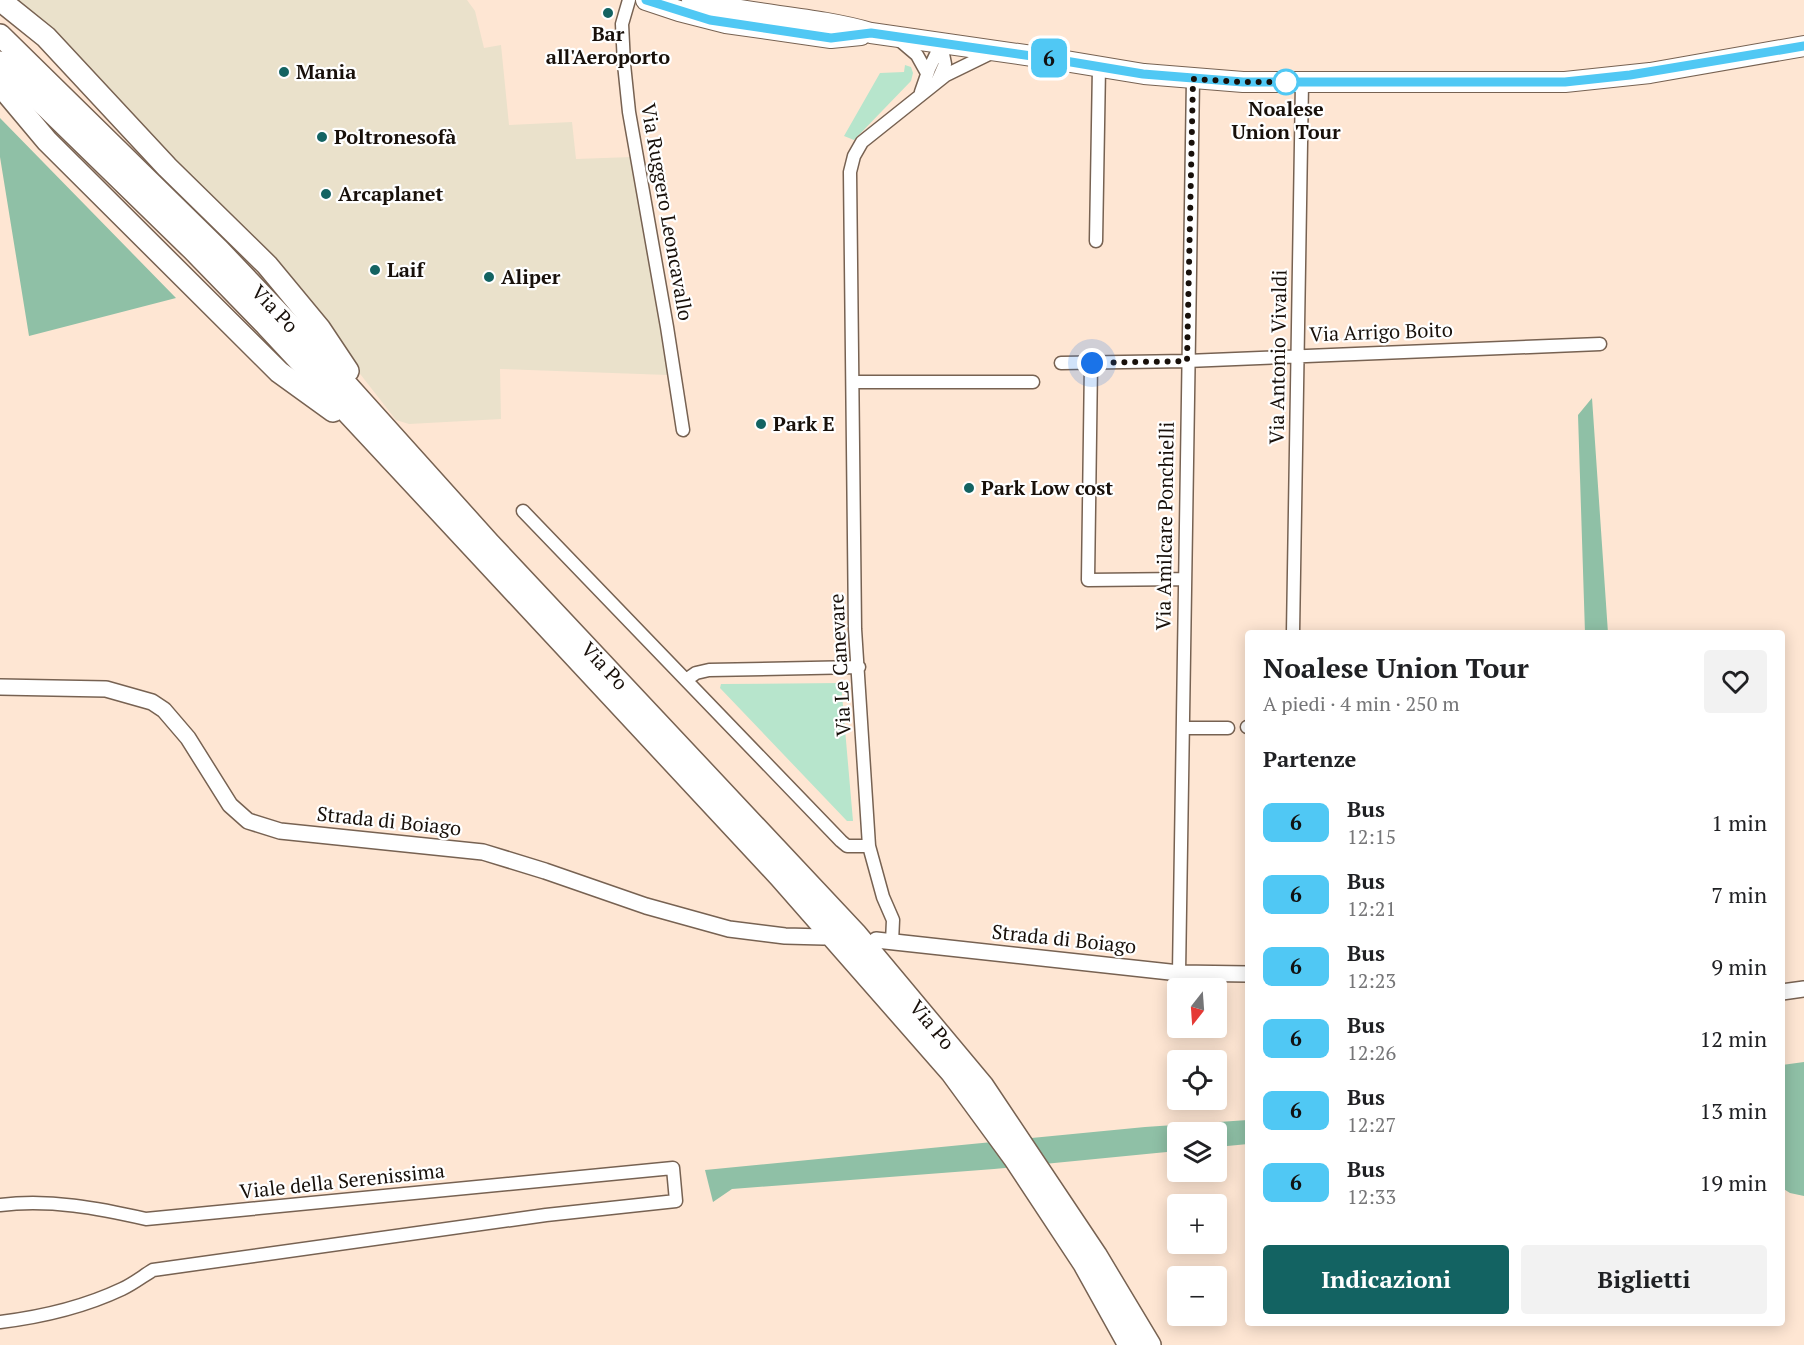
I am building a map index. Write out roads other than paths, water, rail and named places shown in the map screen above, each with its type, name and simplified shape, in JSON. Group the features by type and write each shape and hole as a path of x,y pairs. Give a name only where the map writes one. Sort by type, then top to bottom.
{"highway":[{"path":"0,0 46,37 167,167 267,265 320,329 381,435"},
{"name":"Via Po","path":"0,35 219,250 381,435 780,877 951,1072 1014,1158 1084,1264 1129,1345"},
{"name":"Via Po","path":"0,63 489,543 856,934 983,1086 1096,1255 1150,1345"},
{"path":"0,85 47,141 279,372 381,435"}],"main road":[{"path":"646,0 710,20 768,29 831,38 871,33"},
{"path":"692,0 844,26 871,33 1099,68 1193,79 1243,82 1565,82 1620,77 1804,46"}],"street":[{"name":"Via Ruggero Leoncavallo","path":"629,0 622,24 629,112 664,305 682,430"},
{"path":"896,37 917,55 932,77 945,64 941,44"},
{"name":"Via Le Canevare","path":"884,941 893,920 883,897 869,846 855,629 850,172 854,156 862,142 920,94 932,77 994,51"},
{"path":"1096,241 1099,68"},
{"name":"Via Amilcare Ponchielli","path":"1179,973 1193,79"},
{"name":"Via Antonio Vivaldi","path":"1293,630 1302,82"},
{"name":"Via Arrigo Boito","path":"1061,363 1187,361 1600,344"},
{"path":"1092,363 1088,580 1184,579"},
{"path":"853,382 1033,382"},
{"path":"523,511 841,841 847,846 869,846"},
{"path":"686,681 696,673 709,670 859,667"},
{"name":"Strada di Boiago","path":"0,687 106,689 152,702 164,710 188,738 230,805 248,821 280,831 483,852 646,906 720,926 786,936 824,938"},
{"path":"1183,728 1228,728"},
{"name":"Strada di Boiago","path":"884,941 1179,973 1245,974"},
{"path":"1785,992 1804,989"},
{"name":"Viale della Serenissima","path":"0,1205 52,1203 107,1210 146,1219 673,1168 676,1202 546,1215 153,1270 122,1289 68,1309 31,1318 0,1322"}],"place":[{"name":"Bar all'Aeroporto","path":"608,13"},
{"name":"Mania","path":"284,72"},
{"name":"Noalese Union Tour","path":"1286,82"},
{"name":"Poltronesofà","path":"322,137"},
{"name":"Arcaplanet","path":"326,194"},
{"name":"Laif","path":"375,270"},
{"name":"Aliper","path":"489,277"},
{"name":"Park E","path":"761,424"},
{"name":"Park Low cost","path":"969,488"}]}
